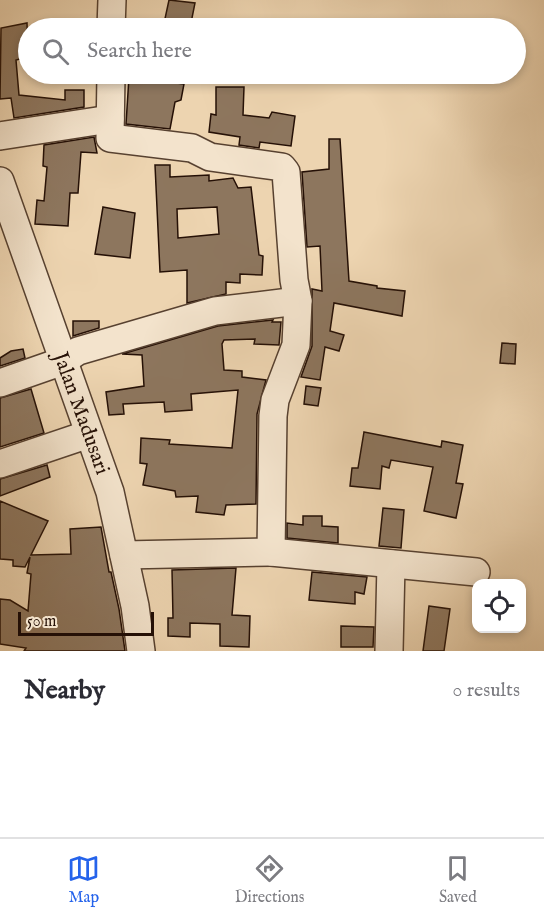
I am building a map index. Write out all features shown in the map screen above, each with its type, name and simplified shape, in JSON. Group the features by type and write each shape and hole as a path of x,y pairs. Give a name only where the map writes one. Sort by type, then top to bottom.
{"street":[{"path":"111,18 112,0"},
{"path":"111,84 109,136 113,140 192,148 210,157 282,167 286,172 294,280 298,301 296,345 275,400 273,416 271,552"},
{"path":"0,136 110,119"},
{"name":"Jalan Madusari","path":"0,182 110,492 141,651"},
{"path":"0,383 63,361 78,351 215,311 298,301"},
{"path":"0,464 89,434"},
{"path":"124,555 271,552 476,572"},
{"path":"389,651 391,564"}],"building":[{"path":"169,0 195,3 192,18 165,18"},
{"path":"18,25 18,60 16,60 19,95 65,100 65,90 84,90 84,107 14,118 11,98 0,99 1,28"},
{"path":"129,84 184,84 181,100 175,102 170,129 126,124"},
{"path":"216,87 244,87 243,115 269,118 272,112 295,116 291,146 260,142 259,148 239,145 240,137 209,132 211,114 216,115"},
{"path":"94,137 97,153 81,152 78,193 70,193 68,226 35,224 37,200 44,201 47,167 43,166 44,145"},
{"path":"329,139 340,139 349,281 377,286 377,288 405,291 402,316 334,303 330,331 344,335 339,351 325,347 320,380 301,377 312,346 312,289 322,291 320,246 307,247 302,172 329,169"},
{"path":"155,165 170,165 170,177 209,175 209,181 233,178 238,188 251,187 259,255 263,256 262,275 240,274 240,283 226,282 226,294 187,303 187,270 160,272","holes":["217,207 219,234 178,238 177,209"]},
{"path":"103,207 135,213 130,258 95,254"},
{"path":"273,320 272,322 281,322 279,345 254,344 255,339 224,340 222,344 224,370 242,371 242,377 266,380 257,414 256,504 226,505 224,515 196,512 198,496 176,497 175,491 143,485 147,464 140,463 141,438 170,440 169,444 232,448 238,390 191,394 192,410 165,412 164,402 123,404 124,414 109,415 106,392 144,386 142,355 122,354 218,326"},
{"path":"73,321 99,321 99,328 73,336"},
{"path":"502,343 516,344 515,364 500,363"},
{"path":"23,349 25,358 0,366 0,358 11,351"},
{"path":"306,386 321,388 318,406 304,404"},
{"path":"31,389 44,433 0,447 0,398"},
{"path":"364,432 441,447 442,441 463,445 456,483 463,484 456,518 424,511 433,467 391,460 389,468 382,466 380,489 350,486 352,468 358,468"},
{"path":"47,465 50,477 0,496 0,479"},
{"path":"0,501 48,521 31,555 71,554 70,529 101,527 109,572 111,572 119,609 125,651 24,651 26,648 0,644 0,599 10,600 28,611 31,574 27,573 30,557 25,567 13,566 13,560 0,559"},
{"path":"383,508 404,510 401,548 379,546"},
{"path":"303,516 322,516 322,526 338,527 338,543 287,538 287,523 303,525"},
{"path":"236,568 232,615 250,616 249,647 220,646 220,624 190,623 190,637 168,636 168,618 173,618 172,570"},
{"path":"312,572 367,577 364,594 355,592 355,604 309,600"},
{"path":"429,606 450,609 444,651 423,651"},
{"path":"341,626 374,627 373,647 341,647"}]}
